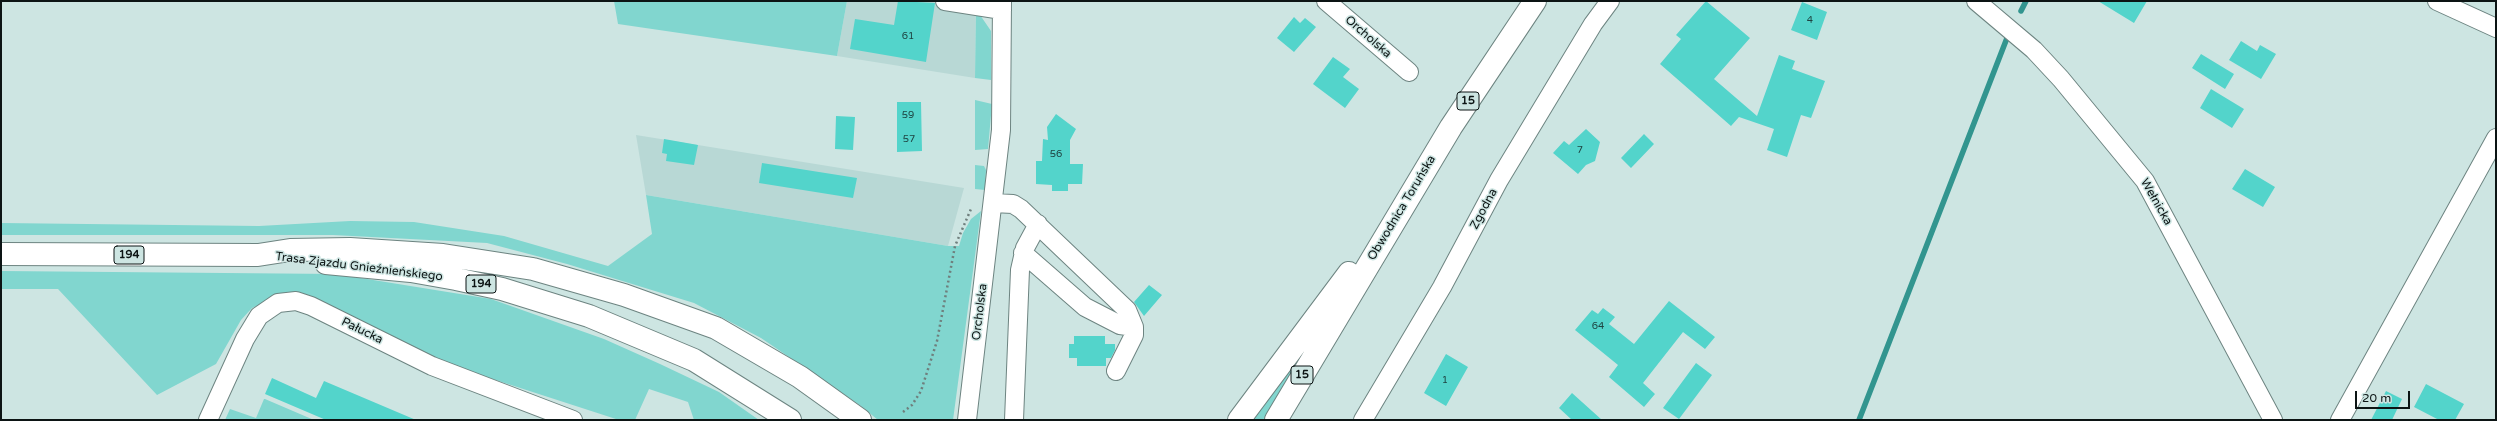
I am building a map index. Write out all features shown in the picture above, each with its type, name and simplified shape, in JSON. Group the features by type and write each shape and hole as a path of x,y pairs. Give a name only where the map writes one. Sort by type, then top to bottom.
{"main road":[{"name":"Obwodnica Toruńska","path":"1276,420 1455,121 1535,1"},
{"path":"1239,420 1410,195"},
{"name":"Trasa Zjazdu Gnieźnieńskiego","path":"1,254 258,255 304,249 416,253 474,259 541,271 624,295 716,328 787,369 860,420"},
{"name":"Trasa Zjazdu Gnieźnieńskiego","path":"258,255 292,261 416,272 493,287 531,298 611,324 694,360 790,420"},
{"name":"15","path":"1283,420 1298,386 1328,331"}],"street":[{"path":"945,1 1002,5"},
{"name":"Orcholska","path":"1326,1 1409,72"},
{"name":"Zgodna","path":"1363,420 1442,287 1499,180 1593,24 1610,1"},
{"name":"Wełnicka","path":"1976,1 2029,45 2057,74 2145,181 2273,420"},
{"path":"2437,1 2496,28"},
{"name":"Orcholska","path":"967,420 1001,130 1002,5"},
{"path":"2340,420 2496,138"},
{"path":"993,203 1018,206 1127,310 1134,327 1133,339 1116,371"},
{"path":"1014,420 1016,316 1023,253 1038,224"},
{"path":"1023,253 1085,307 1120,325 1134,327"},
{"name":"Pałucka","path":"208,420 245,339 259,316 278,303 296,301 311,306 432,366 573,420"}],"path":[{"path":"903,412 912,405 921,391 937,341 955,246 971,209"}],"shaded area":[{"path":"614,1 847,1 837,56 618,24"},
{"path":"847,1 976,1 975,78 837,56"},
{"path":"976,9 991,31 991,80 975,78"},
{"path":"975,100 992,104 988,149 975,150"},
{"path":"636,135 964,188 948,246 646,195"},
{"path":"975,165 984,166 986,170 985,190 975,189"},
{"path":"646,195 948,246 959,246 963,233 971,219 981,211 953,420 878,420 861,406 761,338 694,303 567,264 487,243 333,235 1,235 1,223 259,226 350,221 414,222 504,236 608,266 652,234"},
{"path":"1,271 336,274 491,299 604,339 660,364 719,392 759,420 694,420 688,402 649,389 635,420 619,420 440,362 283,294 252,308 241,320 216,364 157,395 58,289 1,289"},
{"path":"1297,359 1298,362 1263,420 1250,420"},
{"path":"264,399 314,420 225,420 230,409 256,418"}],"building":[{"path":"898,1 935,3 926,62 850,49 855,19 894,25"},
{"path":"1706,1 1750,38 1714,79 1757,116 1779,55 1795,61 1792,69 1825,81 1811,118 1801,115 1787,157 1767,150 1774,129 1739,117 1731,126 1660,64 1681,39 1676,35"},
{"path":"2098,1 2147,1 2134,23"},
{"path":"1802,2 1827,12 1817,40 1791,30"},
{"path":"1294,17 1300,23 1305,18 1316,27 1294,52 1277,38"},
{"path":"2241,41 2257,51 2260,45 2276,54 2261,79 2229,60"},
{"path":"2201,54 2234,74 2225,89 2192,68"},
{"path":"1333,57 1350,69 1343,77 1359,89 1345,108 1313,84"},
{"path":"2211,89 2244,109 2232,128 2200,108"},
{"path":"897,102 921,102 922,151 897,152"},
{"path":"1056,114 1076,129 1070,140 1070,164 1083,164 1082,184 1068,184 1068,191 1052,191 1052,185 1036,184 1036,161 1042,161 1043,139 1048,140 1047,127"},
{"path":"836,116 855,117 853,150 835,149"},
{"path":"1586,129 1600,142 1595,161 1586,165 1578,174 1553,153 1564,141 1569,145"},
{"path":"1644,134 1654,144 1631,168 1621,158"},
{"path":"664,139 698,145 694,165 666,161 667,154 662,153"},
{"path":"762,163 857,178 853,198 759,183"},
{"path":"2245,169 2275,187 2263,207 2232,189"},
{"path":"1149,285 1162,295 1144,316 1134,302"},
{"path":"1669,301 1715,337 1705,349 1683,332 1643,383 1655,394 1644,407 1609,377 1618,365 1575,330 1592,310 1598,314 1603,308 1615,317 1609,324 1634,344"},
{"path":"1074,336 1105,336 1105,344 1115,344 1115,350 1111,358 1106,358 1106,366 1077,366 1077,358 1069,358 1069,344 1074,344"},
{"path":"1446,354 1468,367 1446,406 1424,393"},
{"path":"1696,363 1712,375 1679,419 1663,408"},
{"path":"272,378 316,398 324,381 416,420 326,420 265,394"},
{"path":"2426,384 2464,404 2455,420 2439,420 2414,407"},
{"path":"2386,391 2402,399 2392,420 2371,420"},
{"path":"1572,393 1602,420 1572,420 1559,408"}],"waterway":[{"path":"2021,11 2026,1"},
{"path":"1859,420 2007,38"}]}
